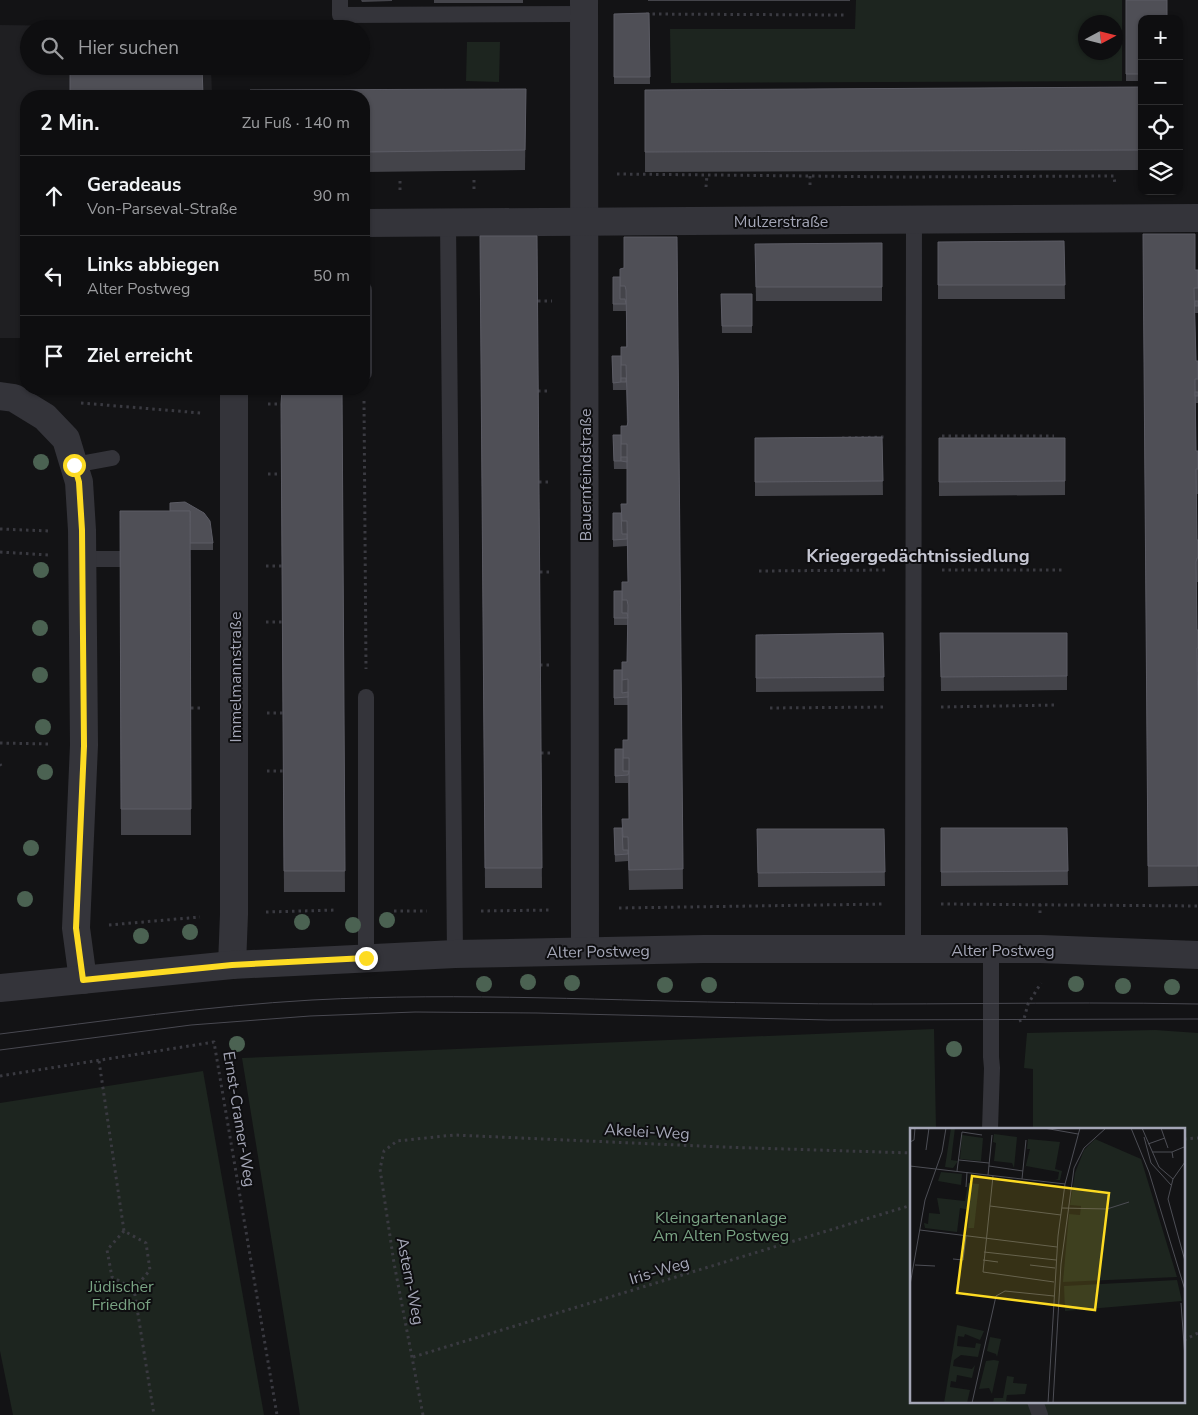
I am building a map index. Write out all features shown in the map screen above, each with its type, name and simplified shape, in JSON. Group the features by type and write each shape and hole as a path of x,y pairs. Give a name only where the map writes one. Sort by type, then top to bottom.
{"street":[{"name":"Bauernfeindstraße","path":"584,7 585,951"},
{"name":"Mulzerstraße","path":"370,223 1198,218"},
{"name":"Immelmannstraße","path":"232,965 234,914 234,395"},
{"path":"0,396 14,398 44,417 66,439 79,482 83,558 84,746 76,928 83,980"},
{"name":"Alter Postweg","path":"0,988 232,965 455,954 703,949 1042,949 1198,955"}],"lane":[{"path":"340,0 340,15 584,7"},
{"path":"913,949 914,220"},
{"path":"448,222 455,954"},
{"path":"74,465 112,458"},
{"path":"83,558 120,559"},
{"path":"366,696 366,958"},
{"path":"990,1128 992,1068 990,1057 991,949"},
{"path":"1035,1402 1040,1415"}],"path":[{"path":"642,14 846,14"},
{"path":"584,174 902,177 1114,176 1115,218"},
{"path":"364,395 366,696"},
{"path":"75,399 82,404 234,415"},
{"path":"0,529 82,530"},
{"path":"0,552 83,558"},
{"path":"758,571 1062,570"},
{"path":"0,743 84,746"},
{"name":"Ernst-Cramer-Weg","path":"0,1076 214,1042 277,1415"},
{"path":"99,1061 124,1231"},
{"name":"Akelei-Weg","path":"384,1151 397,1141 454,1135 910,1153"},
{"name":"Astern-Weg","path":"384,1151 380,1169 394,1263 423,1415"},
{"name":"Iris-Weg","path":"413,1358 910,1206"},
{"path":"124,1231 146,1243 150,1270 134,1289 154,1415"},
{"path":"124,1231 107,1250 112,1278 134,1289"},
{"path":"1186,1339 1198,1333"}],"shaded area":[{"path":"0,25 20,25 20,75 211,75 212,90 20,90 20,338 0,338"}],"green space":[{"path":"856,0 1122,0 1122,15 1078,15 1078,60 1122,60 1122,81 671,83 670,29 855,29"},
{"path":"467,42 500,42 499,82 466,81"},
{"name":"Kleingartenanlage Am Alten Postweg","path":"934,1029 936,1128 910,1128 910,1402 1186,1402 1186,1128 1033,1128 1033,1069 1024,1068 1027,1033 1155,1030 1198,1033 1198,1415 300,1415 242,1058"},
{"name":"Jüdischer Friedhof","path":"203,1071 264,1415 13,1415 0,1351 0,1103"}],"building":[{"path":"1126,0 1167,0 1167,15 1138,15 1138,74 1126,74"},
{"path":"649,13 650,77 614,77 614,14"},
{"path":"70,75 202,75 203,90 70,90"},
{"path":"1138,87 1138,150 645,152 645,90"},
{"path":"526,89 525,150 370,152 370,90 250,90"},
{"path":"1143,234 1195,234 1195,270 1198,270 1198,288 1194,288 1196,361 1198,361 1198,379 1195,379 1195,383 1196,451 1198,451 1198,469 1196,469 1198,558 1196,562 1198,630 1198,866 1148,866"},
{"path":"480,236 537,236 542,868 485,868"},
{"path":"624,237 677,237 683,869 629,870 628,837 623,837 622,819 629,819 629,758 623,758 623,740 628,740 628,679 622,680 622,662 627,662 628,605 627,600 622,600 622,582 628,582 627,521 622,521 621,504 627,504 627,444 621,444 621,426 627,426 628,422 626,365 621,365 621,347 627,347 626,290 625,286 620,286 620,269 624,268"},
{"path":"1064,241 1065,285 938,285 938,242"},
{"path":"882,243 882,287 756,287 755,244"},
{"path":"613,277 620,277 620,299 625,299 626,304 613,304"},
{"path":"721,294 752,294 752,326 722,326"},
{"path":"612,356 621,356 621,382 613,383"},
{"path":"621,378 626,378 626,382 621,382"},
{"path":"282,395 342,395 345,871 284,871"},
{"path":"613,435 621,435 621,461 614,461"},
{"path":"882,437 883,481 755,482 755,438"},
{"path":"939,438 1065,438 1065,481 939,482"},
{"path":"621,457 627,457 627,462 621,461"},
{"path":"185,502 204,513 210,521 213,543 190,543 190,511 170,511 170,503"},
{"path":"120,511 190,511 191,809 121,809"},
{"path":"613,513 621,513 622,534 627,534 627,539 613,540"},
{"path":"614,591 622,591 622,613 627,613 628,618 614,618"},
{"path":"883,633 884,677 756,678 756,635"},
{"path":"940,633 1067,633 1067,676 941,677"},
{"path":"614,670 622,670 622,693 628,692 628,697 614,698"},
{"path":"615,749 623,749 623,771 629,771 628,775 615,776"},
{"path":"614,828 622,828 623,850 628,850 628,854 615,855"},
{"path":"941,828 1067,828 1068,871 941,872"},
{"path":"757,829 884,829 885,872 758,873"}],"tram line":[{"path":"0,1034 234,1006 369,998 482,997 818,1004 1198,1004"},
{"path":"0,1050 191,1025 310,1016 415,1012 829,1020 1198,1019"}],"district":[{"name":"Kriegergedächtnissiedlung","path":"918,556"}],"route":[{"path":"74,465 79,482 82,530 84,746 76,928 83,980 232,965 366,958"}]}
